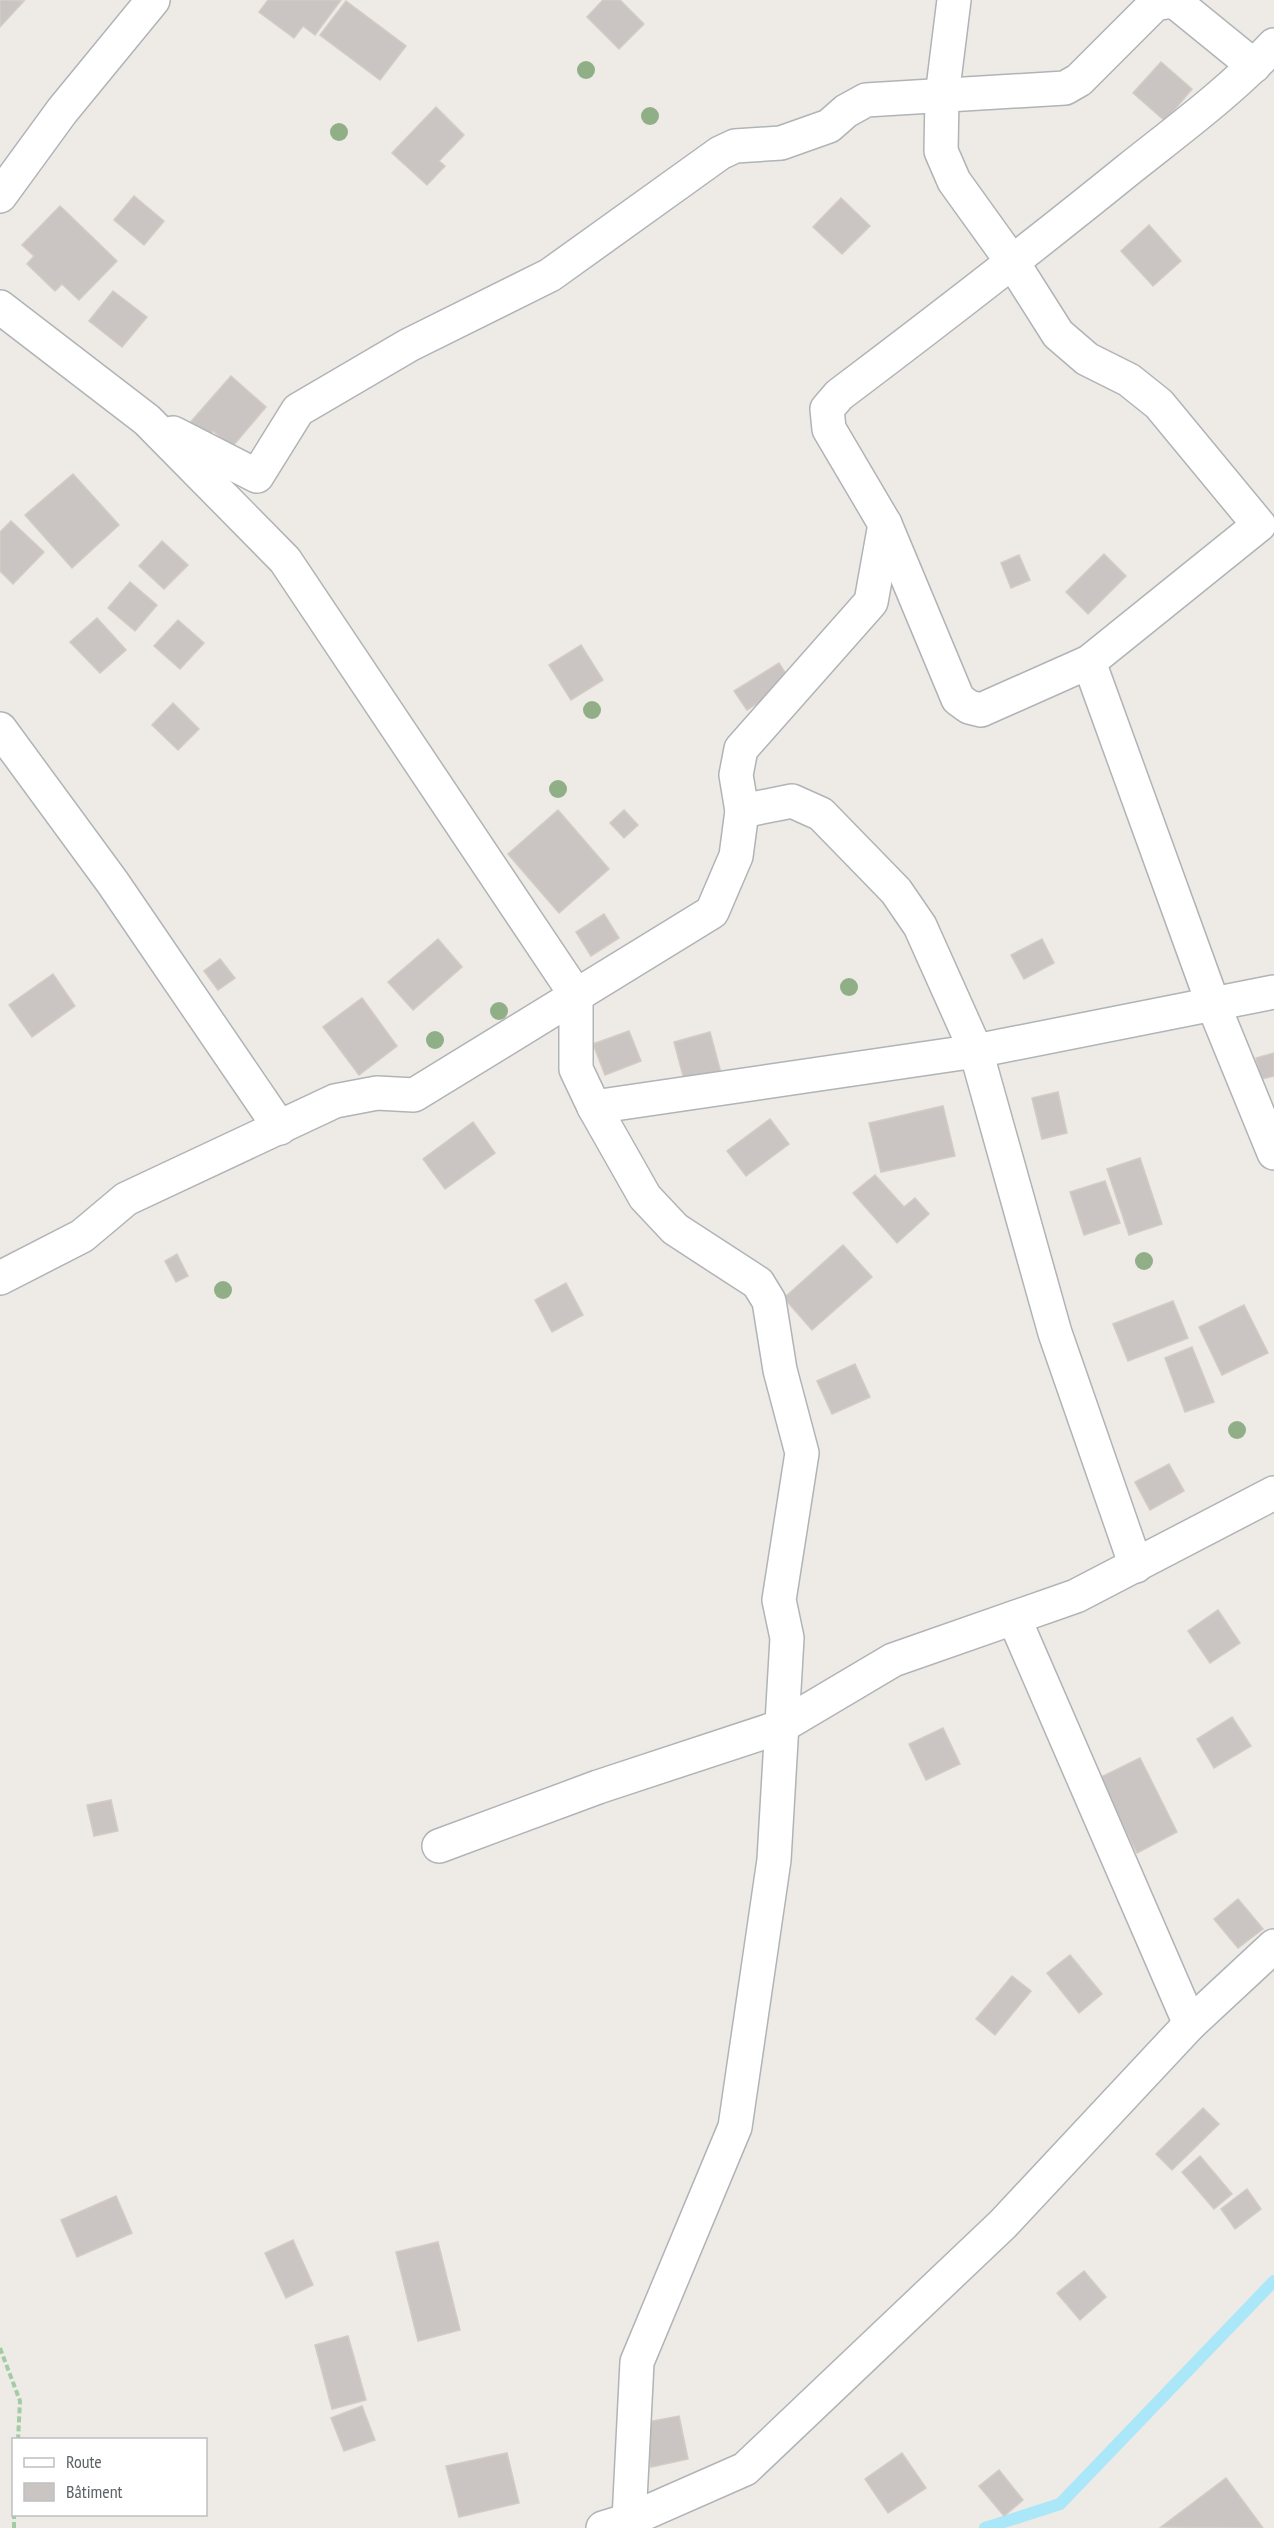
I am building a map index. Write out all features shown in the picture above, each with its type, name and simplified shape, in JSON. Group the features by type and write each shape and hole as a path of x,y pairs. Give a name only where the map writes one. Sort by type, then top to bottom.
{"street":[{"path":"0,196 62,111 153,0"},
{"path":"147,420 258,476 298,410 409,345 550,275 720,153 735,146 781,143 829,126 846,111 866,100 942,96 1065,88 1079,80 1155,4 1163,1 1179,5 1264,56 1013,263 839,396 827,410 829,429 885,524 958,699 969,707 981,710 1089,662 1259,525 1159,404 1129,380 1087,359 1058,334 1013,263 954,181 941,151 942,96 954,0"},
{"path":"0,306 147,420 285,560 576,995 576,1068 594,1107 645,1197 675,1229 758,1284 769,1301 780,1370 802,1453 779,1600 787,1638 774,1860 735,2127 637,2362 616,2524"},
{"path":"0,1278 82,1236 126,1199 335,1101 377,1093 414,1095 443,1080 712,912 736,856 742,811 736,775 741,749 871,602 885,524"},
{"path":"1089,662 1213,1004 1274,1153"},
{"path":"0,729 113,883 280,1128"},
{"path":"742,811 792,801 821,814 896,891 920,926 976,1051 1055,1334 1136,1566"},
{"path":"594,1107 976,1051 1274,992"},
{"path":"440,1846 598,1787 780,1727 893,1660 1076,1596 1274,1493"},
{"path":"1014,1618 1190,2024"},
{"path":"616,2524 745,2469 1003,2224 1190,2024 1274,1946"}],"path":[{"path":"0,2348 20,2401 18,2438"}],"building":[{"path":"0,0 24,1 0,27"},
{"path":"268,0 341,0 315,35 303,26 294,38 259,12"},
{"path":"603,0 620,0 644,24 619,49 587,17"},
{"path":"346,1 406,46 380,80 320,35"},
{"path":"1161,62 1192,89 1165,121 1133,93"},
{"path":"436,107 464,135 439,161 445,166 427,185 392,153"},
{"path":"134,196 164,221 144,245 114,220"},
{"path":"841,198 870,226 842,254 813,227"},
{"path":"60,206 117,261 79,300 62,284 55,291 27,264 34,256 22,245"},
{"path":"1149,225 1181,261 1153,286 1121,251"},
{"path":"113,291 147,317 122,347 89,321"},
{"path":"231,376 266,407 232,447 213,431 205,440 188,425"},
{"path":"73,474 119,525 72,568 25,515"},
{"path":"11,521 44,552 13,584 0,571 0,532"},
{"path":"162,541 188,565 164,589 139,566"},
{"path":"1104,554 1126,576 1088,614 1066,592"},
{"path":"1019,555 1030,580 1011,588 1001,563"},
{"path":"130,582 157,605 135,631 108,608"},
{"path":"97,618 126,650 100,673 70,642"},
{"path":"178,620 204,643 180,669 154,646"},
{"path":"581,645 603,680 571,700 549,665"},
{"path":"779,663 791,682 747,710 734,691"},
{"path":"173,703 199,729 178,750 152,725"},
{"path":"558,810 609,869 559,913 508,854"},
{"path":"624,810 638,825 624,838 610,823"},
{"path":"604,914 619,938 591,956 576,932"},
{"path":"438,939 462,967 413,1010 388,982"},
{"path":"1042,939 1054,963 1024,979 1011,955"},
{"path":"220,959 235,978 218,990 204,971"},
{"path":"53,974 75,1006 32,1037 9,1005"},
{"path":"362,998 397,1046 359,1075 323,1027"},
{"path":"629,1031 641,1061 605,1075 593,1044"},
{"path":"710,1032 721,1073 685,1083 674,1042"},
{"path":"1274,1053 1274,1076 1261,1079 1256,1058"},
{"path":"1058,1092 1067,1133 1042,1139 1032,1098"},
{"path":"943,1106 955,1156 881,1172 869,1123"},
{"path":"770,1119 789,1144 746,1176 727,1151"},
{"path":"473,1122 495,1153 445,1189 423,1159"},
{"path":"1140,1158 1162,1224 1129,1235 1107,1169"},
{"path":"875,1175 904,1207 915,1198 929,1214 897,1243 853,1193"},
{"path":"1105,1181 1120,1223 1084,1235 1070,1192"},
{"path":"843,1245 872,1277 812,1330 784,1298"},
{"path":"177,1254 188,1276 176,1282 165,1261"},
{"path":"566,1283 583,1315 552,1332 535,1300"},
{"path":"1173,1301 1188,1338 1128,1361 1113,1324"},
{"path":"1244,1305 1268,1353 1222,1375 1199,1327"},
{"path":"1192,1347 1214,1402 1185,1412 1165,1358"},
{"path":"855,1364 870,1397 832,1414 817,1381"},
{"path":"1169,1464 1184,1491 1150,1510 1135,1482"},
{"path":"1218,1610 1240,1643 1210,1663 1188,1631"},
{"path":"1232,1717 1251,1746 1214,1768 1197,1739"},
{"path":"943,1728 960,1764 926,1780 909,1744"},
{"path":"1140,1758 1177,1832 1137,1853 1099,1778"},
{"path":"111,1800 118,1831 94,1836 87,1805"},
{"path":"1238,1899 1263,1929 1238,1948 1214,1919"},
{"path":"1070,1955 1102,1994 1079,2013 1047,1973"},
{"path":"1012,1976 1031,1991 995,2035 976,2019"},
{"path":"1203,2108 1219,2124 1172,2170 1156,2154"},
{"path":"1200,2156 1232,2194 1214,2209 1182,2172"},
{"path":"1247,2189 1261,2209 1235,2229 1221,2209"},
{"path":"116,2196 132,2233 77,2257 61,2220"},
{"path":"293,2240 313,2285 286,2298 265,2253"},
{"path":"438,2242 460,2330 418,2341 396,2252"},
{"path":"1084,2271 1106,2297 1080,2320 1057,2293"},
{"path":"348,2336 366,2400 332,2409 315,2345"},
{"path":"362,2406 375,2440 344,2451 331,2418"},
{"path":"679,2416 688,2459 651,2467 642,2423"},
{"path":"507,2453 519,2503 459,2517 446,2466"},
{"path":"902,2453 926,2488 888,2513 865,2479"},
{"path":"999,2470 1023,2500 1004,2516 979,2486"},
{"path":"1226,2478 1263,2528 1161,2527"}],"waterway":[{"path":"985,2528 1060,2504 1274,2281"}]}
